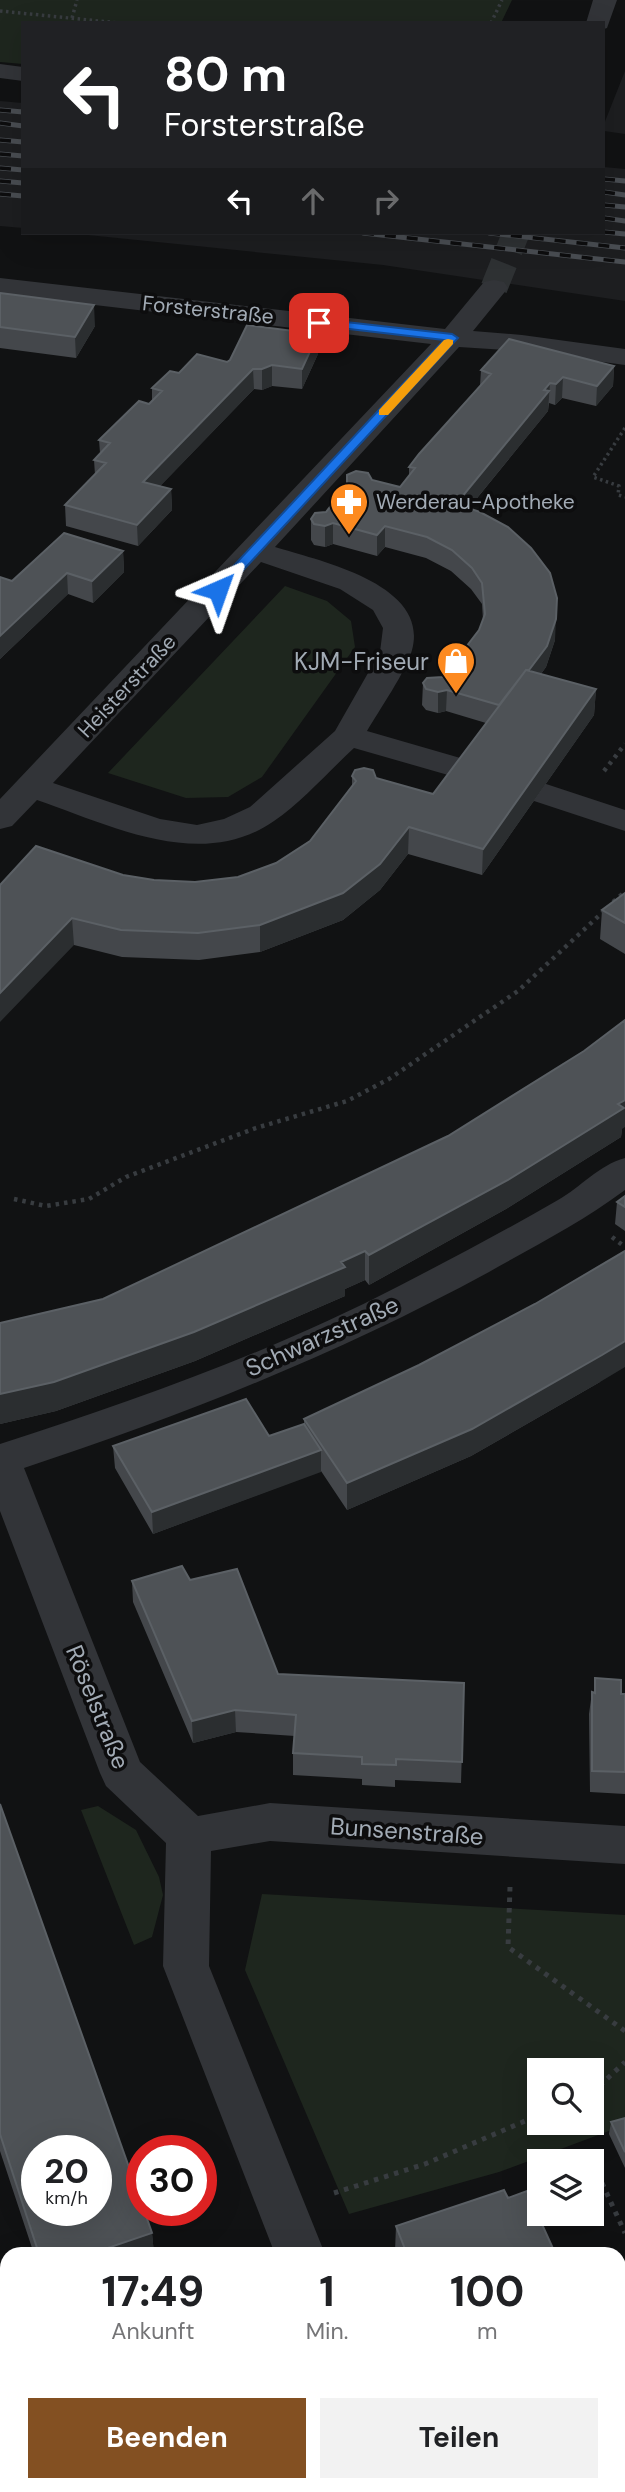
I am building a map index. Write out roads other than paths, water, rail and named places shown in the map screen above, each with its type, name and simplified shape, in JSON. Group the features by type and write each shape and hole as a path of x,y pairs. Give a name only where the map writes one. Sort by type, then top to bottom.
{"street":[{"path":"599,21 605,0"},
{"path":"0,71 21,74"},
{"name":"Forsterstraße","path":"0,286 452,338 522,343 625,357"},
{"name":"Heisterstraße","path":"0,819 255,550 452,338 494,289"},
{"path":"32,787 155,829 197,835 234,827 262,814 348,736 396,652 399,628 385,604 351,582 255,550"},
{"path":"348,736 469,771"},
{"path":"540,792 625,821"},
{"name":"Schwarzstraße","path":"0,1460 134,1416 303,1348 411,1297 575,1208 625,1171"},
{"name":"Röselstraße","path":"0,1460 122,1773 189,1836"},
{"name":"Bunsenstraße","path":"189,1836 270,1822 625,1844"},
{"path":"189,1836 186,1966 297,2247"}],"tunnel":[{"path":"494,288 515,235"}],"railway":[{"path":"0,110 21,112"},
{"path":"0,123 21,126"},
{"path":"0,140 21,142"},
{"path":"0,154 21,156"},
{"path":"0,168 21,170"},
{"path":"605,179 625,181"},
{"path":"0,181 21,183"},
{"path":"605,192 625,195"},
{"path":"0,194 21,196"},
{"path":"605,205 625,207"},
{"path":"605,218 625,221"},
{"path":"605,232 625,234"},
{"path":"381,235 625,262"},
{"path":"507,235 625,248"}],"place":[{"name":"Werderau-Apotheke","path":"349,536"},
{"name":"KJM-Friseur","path":"456,695"}]}
